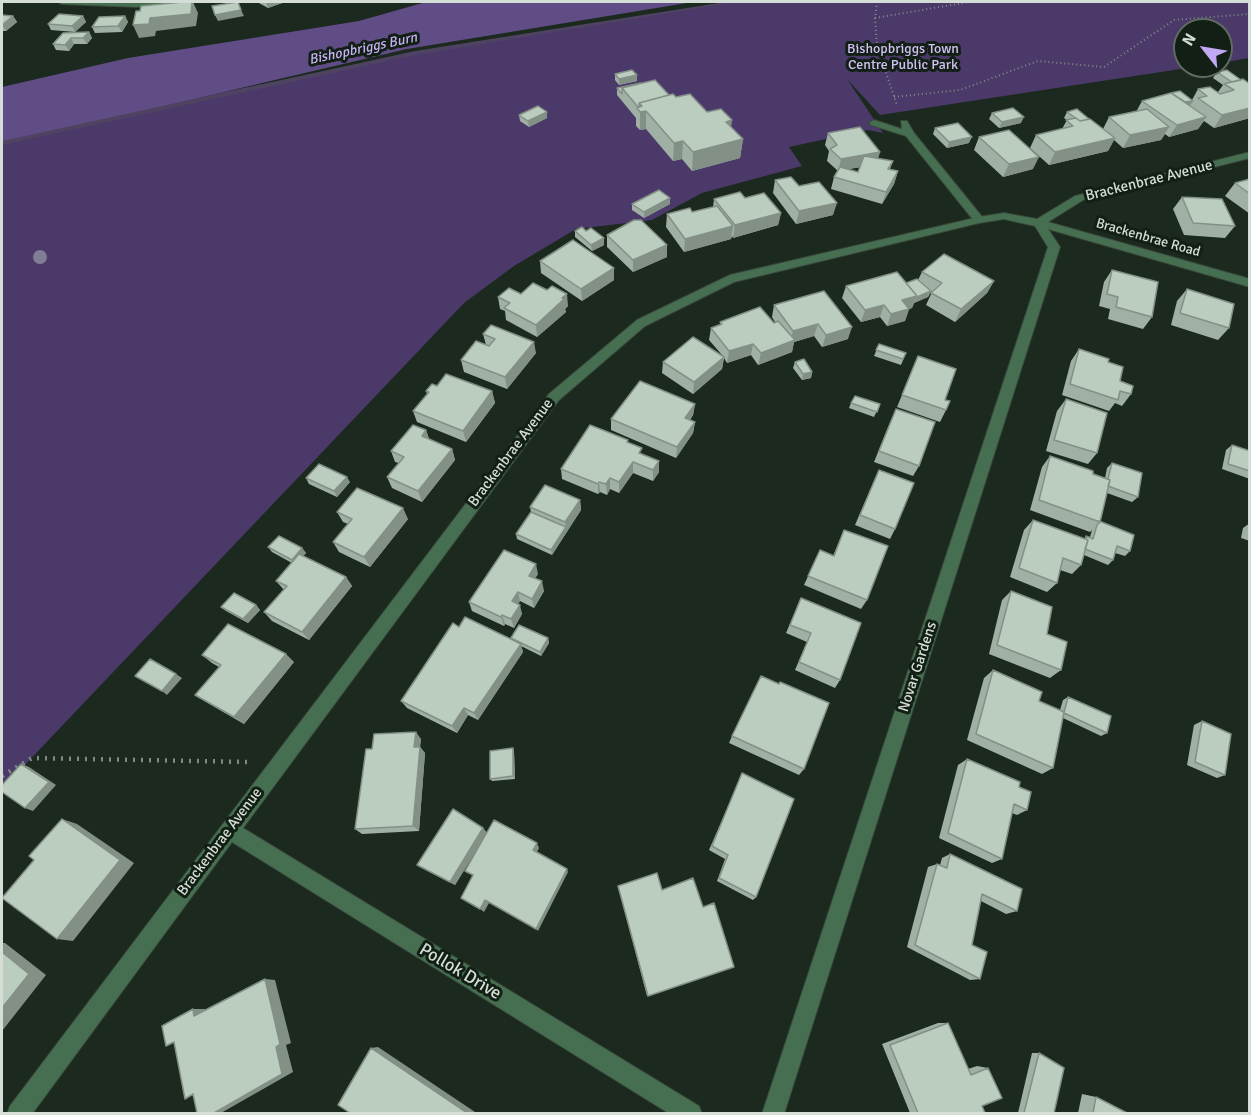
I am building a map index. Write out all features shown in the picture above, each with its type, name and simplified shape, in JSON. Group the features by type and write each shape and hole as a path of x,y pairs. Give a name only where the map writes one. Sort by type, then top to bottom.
{"street":[{"path":"63,2 137,5 176,2"},
{"path":"874,123 909,134"},
{"path":"904,123 909,134 979,220"},
{"name":"Brackenbrae Avenue","path":"18,1113 554,397 641,323 730,279 979,220 1004,216 1039,223 1079,198 1250,155"},
{"name":"Brackenbrae Road","path":"1039,223 1250,283"},
{"name":"Novar Gardens","path":"773,1113 1054,247 1039,223"},
{"name":"Pollok Drive","path":"229,830 691,1113"}],"path":[{"path":"877,2 875,18 877,46 904,123"},
{"path":"875,18 969,2"},
{"path":"894,97 960,90 1038,61 1104,67 1174,20 1250,14"},
{"path":"2,776 32,758 280,762"}],"green space":[{"name":"Bishopbriggs Town Centre Public Park","path":"733,2 1249,2 1249,58 1233,61 1233,18 1173,18 1173,70 880,115 847,79 883,133 868,130 789,147 802,166 702,193 652,220 576,229 514,266 464,303 2,789 2,137 415,53"}],"shaded area":[{"path":"426,2 693,2 407,49 2,144 2,87 128,58 359,21"}],"building":[{"path":"192,2 191,14 150,18 149,24 133,25 136,11 140,11 141,6"},
{"path":"238,2 241,10 215,15 212,6"},
{"path":"59,14 83,16 72,26 48,24"},
{"path":"2,15 13,16 2,25"},
{"path":"125,16 118,26 92,27 99,17"},
{"path":"89,32 83,38 71,38 65,45 53,44 63,33"},
{"path":"632,70 637,75 619,79 615,74"},
{"path":"1233,74 1241,80 1232,82 1226,78 1233,78"},
{"path":"1243,79 1250,84 1250,108 1222,115 1198,98 1207,96 1198,89 1210,87 1220,94 1234,90 1224,84"},
{"path":"655,80 669,95 639,103 639,107 622,88"},
{"path":"641,83 622,88 622,94 617,88"},
{"path":"1180,91 1193,101 1185,102 1171,93"},
{"path":"1171,93 1206,117 1177,125 1142,101"},
{"path":"673,94 676,97 690,94 707,112 721,109 732,120 726,122 743,139 693,152 683,141 674,143 646,111 640,112 637,108 642,106 639,103"},
{"path":"538,106 547,112 528,121 519,115"},
{"path":"1013,108 1024,117 1002,122 992,113"},
{"path":"1077,109 1089,119 1080,121 1067,112"},
{"path":"1147,109 1169,127 1130,135 1109,117"},
{"path":"1076,118 1080,121 1090,119 1115,138 1055,152 1036,135 1073,126 1066,120"},
{"path":"958,123 972,137 949,142 935,128"},
{"path":"860,127 880,152 841,159 830,149 837,145 828,133"},
{"path":"1009,130 1039,157 1009,164 979,137"},
{"path":"864,156 893,161 888,169 898,171 886,192 834,177 840,167 858,172"},
{"path":"791,177 799,186 819,182 837,203 799,211 775,180"},
{"path":"1250,179 1250,194 1235,183"},
{"path":"659,190 670,198 644,212 632,204"},
{"path":"740,192 745,198 764,193 781,213 735,225 714,199"},
{"path":"1182,197 1222,199 1235,226 1193,223"},
{"path":"717,206 733,226 685,239 667,214 690,208 692,212"},
{"path":"634,220 641,220 667,245 633,260 607,235"},
{"path":"582,227 586,231 591,228 604,238 591,245 575,231"},
{"path":"573,240 614,268 581,289 540,261"},
{"path":"944,254 994,281 961,309 931,293 942,283 922,272"},
{"path":"1112,270 1158,282 1152,317 1116,307 1118,297 1107,294"},
{"path":"897,272 917,296 902,300 909,309 891,314 884,305 865,310 846,286"},
{"path":"917,279 931,291 917,297 906,283"},
{"path":"533,283 547,290 552,286 567,294 536,325 504,308 510,303 498,297 509,288 521,294"},
{"path":"1187,289 1234,304 1229,328 1180,313"},
{"path":"824,291 852,327 826,335 818,324 793,331 774,305"},
{"path":"760,307 774,323 778,321 795,340 761,353 753,344 729,351 711,328 722,324 720,322"},
{"path":"491,325 534,342 505,377 461,360 476,341 489,346 495,339 483,334"},
{"path":"693,337 724,357 694,382 663,362"},
{"path":"879,344 906,353 903,359 876,350"},
{"path":"1079,349 1109,359 1108,362 1123,367 1120,381 1133,386 1131,394 1120,391 1118,400 1070,384"},
{"path":"918,356 956,369 945,400 950,401 946,410 902,395"},
{"path":"804,359 812,372 803,374 795,362"},
{"path":"446,374 492,391 463,431 413,411 429,392 426,391 432,384 437,386"},
{"path":"640,381 695,404 685,418 695,422 677,447 611,419"},
{"path":"855,396 880,404 877,412 851,403"},
{"path":"1066,399 1107,413 1097,453 1054,440"},
{"path":"896,409 935,422 919,466 879,451"},
{"path":"413,425 426,430 422,436 452,449 418,491 387,477 404,457 391,451"},
{"path":"590,425 628,440 627,442 642,448 639,453 659,461 653,470 633,462 619,482 610,478 606,484 599,482 598,484 561,469"},
{"path":"1232,445 1250,451 1250,471 1228,464"},
{"path":"1050,456 1093,471 1093,474 1110,480 1100,522 1039,500"},
{"path":"1112,463 1142,473 1138,497 1108,486"},
{"path":"319,464 347,477 334,491 306,478"},
{"path":"879,470 914,483 895,529 860,515"},
{"path":"545,485 580,500 565,522 530,507"},
{"path":"357,488 403,508 364,557 333,542 352,519 337,512"},
{"path":"531,512 566,527 551,550 516,534"},
{"path":"1033,520 1088,540 1081,565 1063,558 1057,583 1019,568"},
{"path":"1099,521 1134,535 1130,551 1117,546 1113,560 1085,549 1088,540 1086,536 1093,539"},
{"path":"844,530 888,546 867,600 808,576 820,550 834,556"},
{"path":"279,536 302,548 292,560 268,547"},
{"path":"504,550 536,564 529,576 542,581 532,599 518,592 512,601 520,605 511,619 502,615 501,617 469,602"},
{"path":"299,554 346,577 302,632 264,612 287,586 276,581"},
{"path":"1011,591 1052,607 1047,634 1067,642 1061,670 997,645"},
{"path":"234,593 256,605 243,619 221,607"},
{"path":"801,598 861,623 840,680 799,662 811,633 790,625"},
{"path":"465,617 521,644 474,713 464,708 452,726 401,701 453,623 459,627"},
{"path":"228,624 286,654 234,717 195,695 221,665 202,655"},
{"path":"519,625 548,638 540,652 511,638"},
{"path":"150,659 176,674 162,691 135,676"},
{"path":"993,670 1042,692 1039,701 1064,712 1053,768 976,734"},
{"path":"761,676 829,703 804,769 732,736"},
{"path":"1068,697 1111,716 1107,733 1064,713"},
{"path":"1202,721 1231,734 1225,775 1195,762"},
{"path":"416,732 414,747 420,747 413,826 355,829 366,749 372,749 374,734"},
{"path":"513,748 513,776 490,779 490,751"},
{"path":"967,759 1020,782 1019,787 1031,792 1027,810 1014,804 1002,859 948,833"},
{"path":"21,764 49,782 25,808 2,792 2,785"},
{"path":"742,773 794,799 756,897 719,878 728,855 712,846"},
{"path":"453,809 483,828 450,882 417,865"},
{"path":"62,819 120,860 57,939 2,898 34,860 29,856"},
{"path":"494,820 537,843 533,850 567,869 536,929 485,900 480,909 461,898 473,875 465,871"},
{"path":"950,854 1022,889 1017,911 982,894 972,945 987,952 980,979 915,945 937,864 947,868"},
{"path":"657,873 662,890 693,878 703,907 714,903 734,967 648,996 618,886"},
{"path":"2,952 29,974 2,1008"},
{"path":"265,979 280,1044 276,1047 282,1074 214,1113 197,1113 193,1094 185,1099 174,1042 166,1046 162,1026 193,1009 194,1016"},
{"path":"948,1023 971,1075 988,1068 1002,1098 982,1106 985,1113 918,1113 890,1045"},
{"path":"371,1048 467,1113 350,1113 338,1105"},
{"path":"1039,1053 1064,1068 1054,1113 1024,1113"},
{"path":"1096,1097 1127,1113 1093,1113"}],"waterway":[{"name":"Bishopbriggs Burn","path":"2,143 415,53 733,2"}]}
